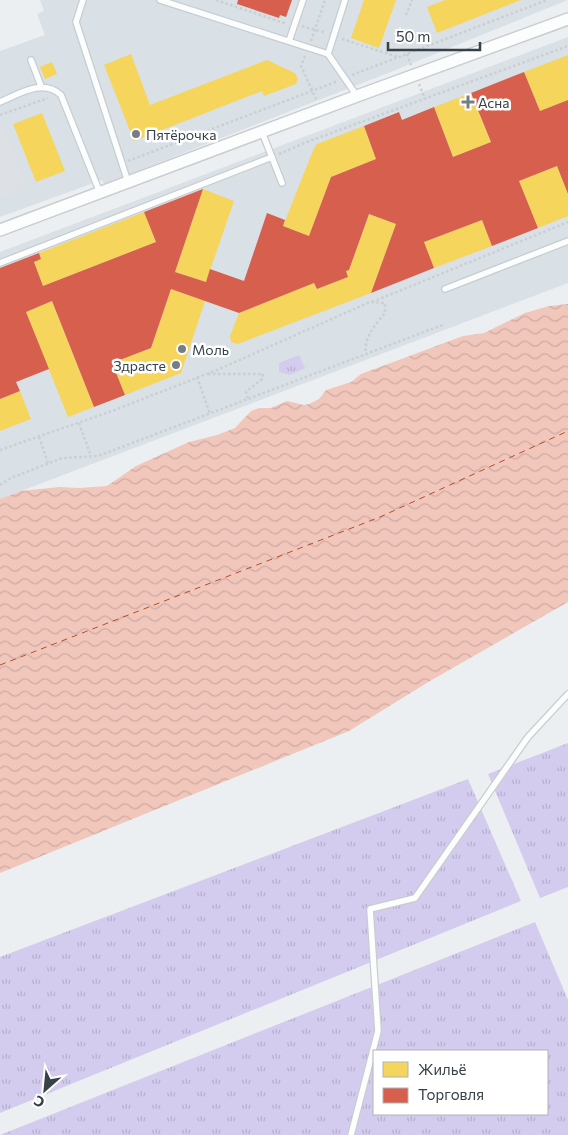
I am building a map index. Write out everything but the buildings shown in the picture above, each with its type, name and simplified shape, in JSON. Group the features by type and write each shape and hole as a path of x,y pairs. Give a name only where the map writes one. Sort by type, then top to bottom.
{"street":[{"path":"0,230 568,19"}],"lane":[{"path":"83,0 76,22 128,182"},
{"path":"160,0 328,54 357,96"},
{"path":"289,41 303,0"},
{"path":"328,54 345,0"},
{"path":"31,60 41,86"},
{"path":"0,102 41,86 56,90 61,95 100,193"},
{"path":"262,132 282,184"},
{"path":"0,263 272,157"},
{"path":"445,289 568,241"},
{"path":"373,1050 378,1031 370,909 415,898 528,737 568,694"},
{"path":"351,1135 373,1050"}],"path":[{"path":"216,0 288,24 295,23"},
{"path":"406,15 412,0"},
{"path":"122,164 547,0"},
{"path":"342,39 399,58"},
{"path":"272,157 307,142 568,46"},
{"path":"0,115 44,98 51,98"},
{"path":"0,450 79,423 206,374 370,302 568,222"},
{"path":"366,355 364,348 372,329 386,313 385,303 370,302"},
{"path":"0,485 11,478 62,458 98,456 446,324"},
{"path":"206,374 263,374 262,379 246,392 248,399"},
{"path":"197,377 210,414"},
{"path":"79,423 92,456"},
{"path":"39,437 48,463"}],"shaded area":[{"path":"40,0 568,0 388,73 104,184 102,180 0,217 0,51 45,35 37,14 44,11"},
{"path":"568,37 568,283 0,499 0,252"},
{"path":"2,123 28,187 0,198 0,124"}],"green space":[{"path":"299,355 305,368 290,375 279,372 279,363"},
{"path":"568,743 568,887 540,898 488,774"},
{"path":"468,779 521,901 0,1113 0,957"},
{"path":"535,922 568,1000 568,1135 0,1135"}],"water":[{"path":"568,304 568,602 430,681 349,731 0,873 0,499 21,491 59,487 107,486 136,466 189,442 235,428 251,411 260,408 271,408 287,401 304,405 309,404 319,399 326,390 351,382 361,374 463,336 484,333 525,313 549,306"}],"ferry route":[{"path":"0,665 380,517 568,431"}],"place":[{"name":"Асна","path":"468,102"},
{"name":"Пятёрочка","path":"136,134"},
{"name":"Моль","path":"182,349"},
{"name":"Здрасте","path":"176,365"}]}
